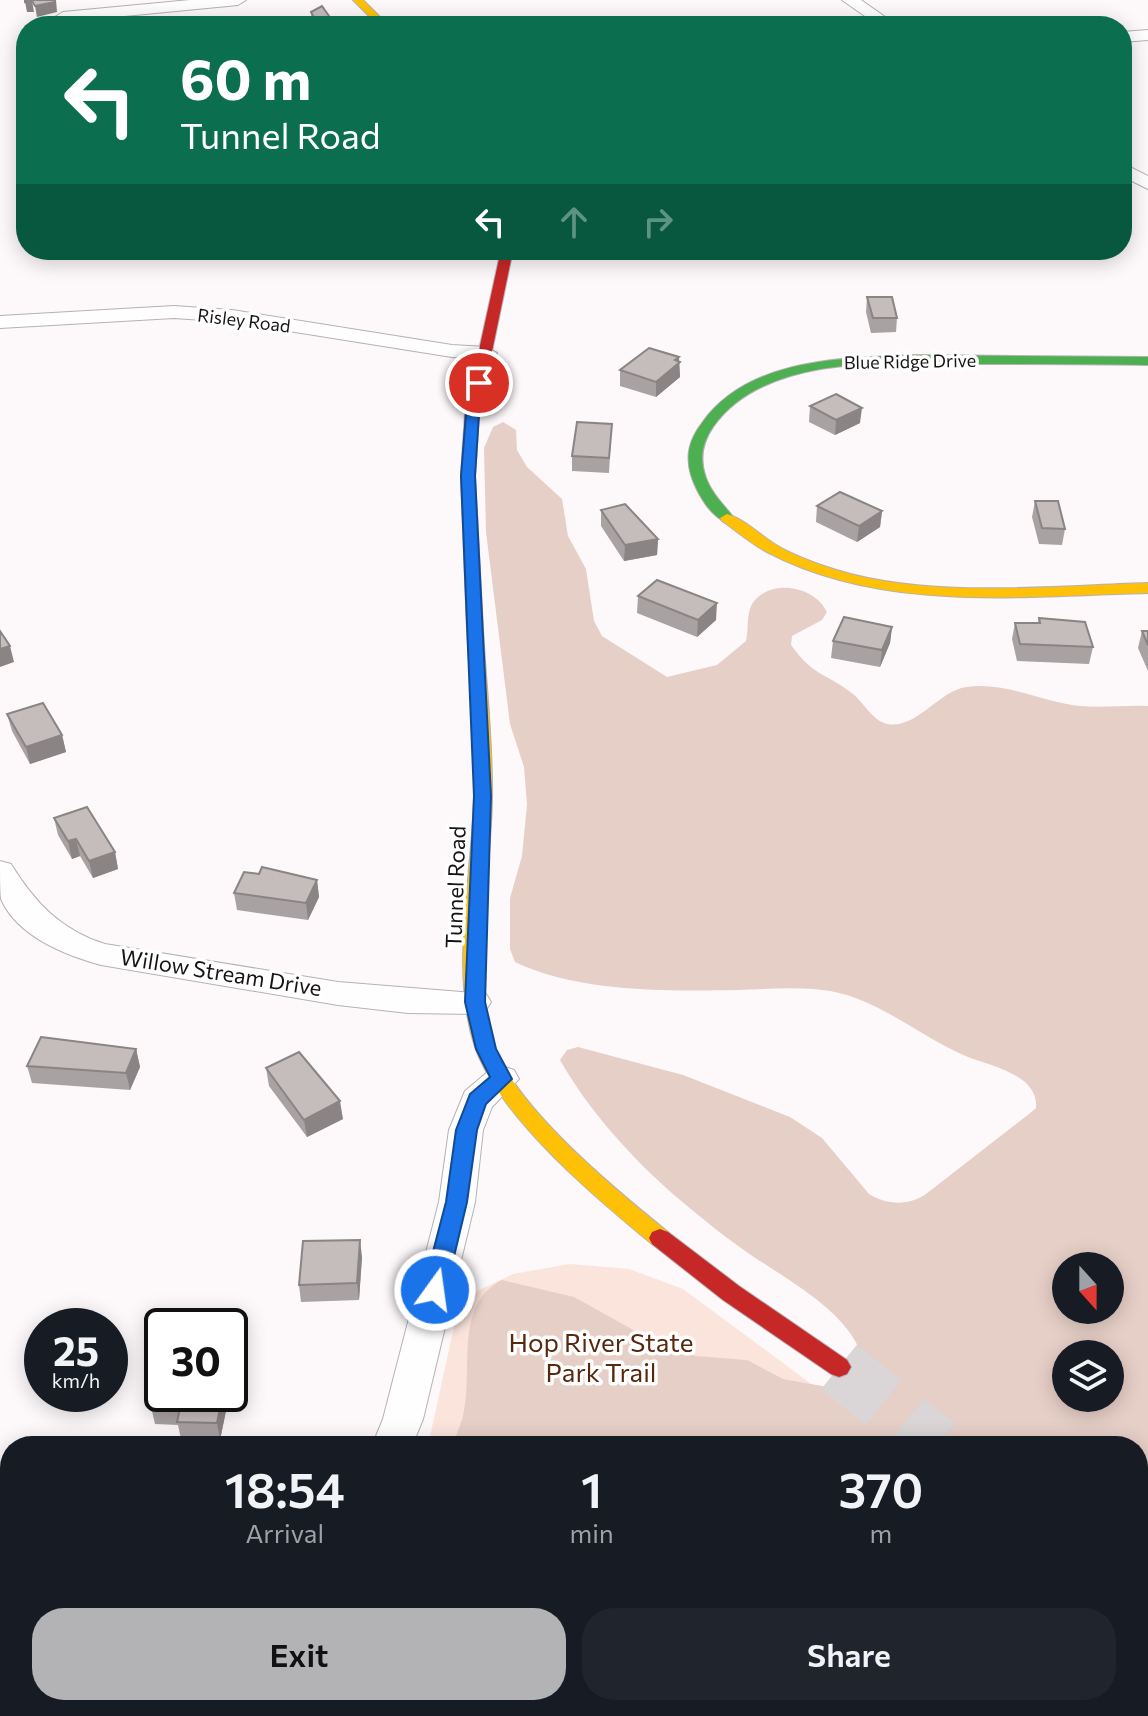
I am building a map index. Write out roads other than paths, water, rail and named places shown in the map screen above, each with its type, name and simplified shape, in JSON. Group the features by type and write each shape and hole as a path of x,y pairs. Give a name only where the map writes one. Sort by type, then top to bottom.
{"main road":[{"path":"358,0 374,16"},
{"name":"Tunnel Road","path":"505,260 472,414 468,476 483,796 475,1002 486,1049 502,1079 549,1137 617,1204 731,1293 839,1367"},
{"name":"Blue Ridge Drive","path":"1148,361 880,359 820,364 771,378 729,403 704,428 695,449 696,477 718,511 752,538 801,563 856,580 917,588 1148,588"}],"street":[{"path":"73,16 238,0"},
{"path":"850,0 875,16"},
{"name":"Risley Road","path":"0,322 174,312 232,316 452,351 486,353"},
{"name":"Willow Stream Drive","path":"0,871 24,913 73,944 139,962 274,983 442,1003 475,1002"},
{"path":"396,1436 403,1419 457,1202 466,1130 477,1100 502,1079"}],"tunnel":[{"path":"839,1367 925,1436"}],"park label":[{"name":"Hop River State Park Trail","path":"601,1356"}]}
